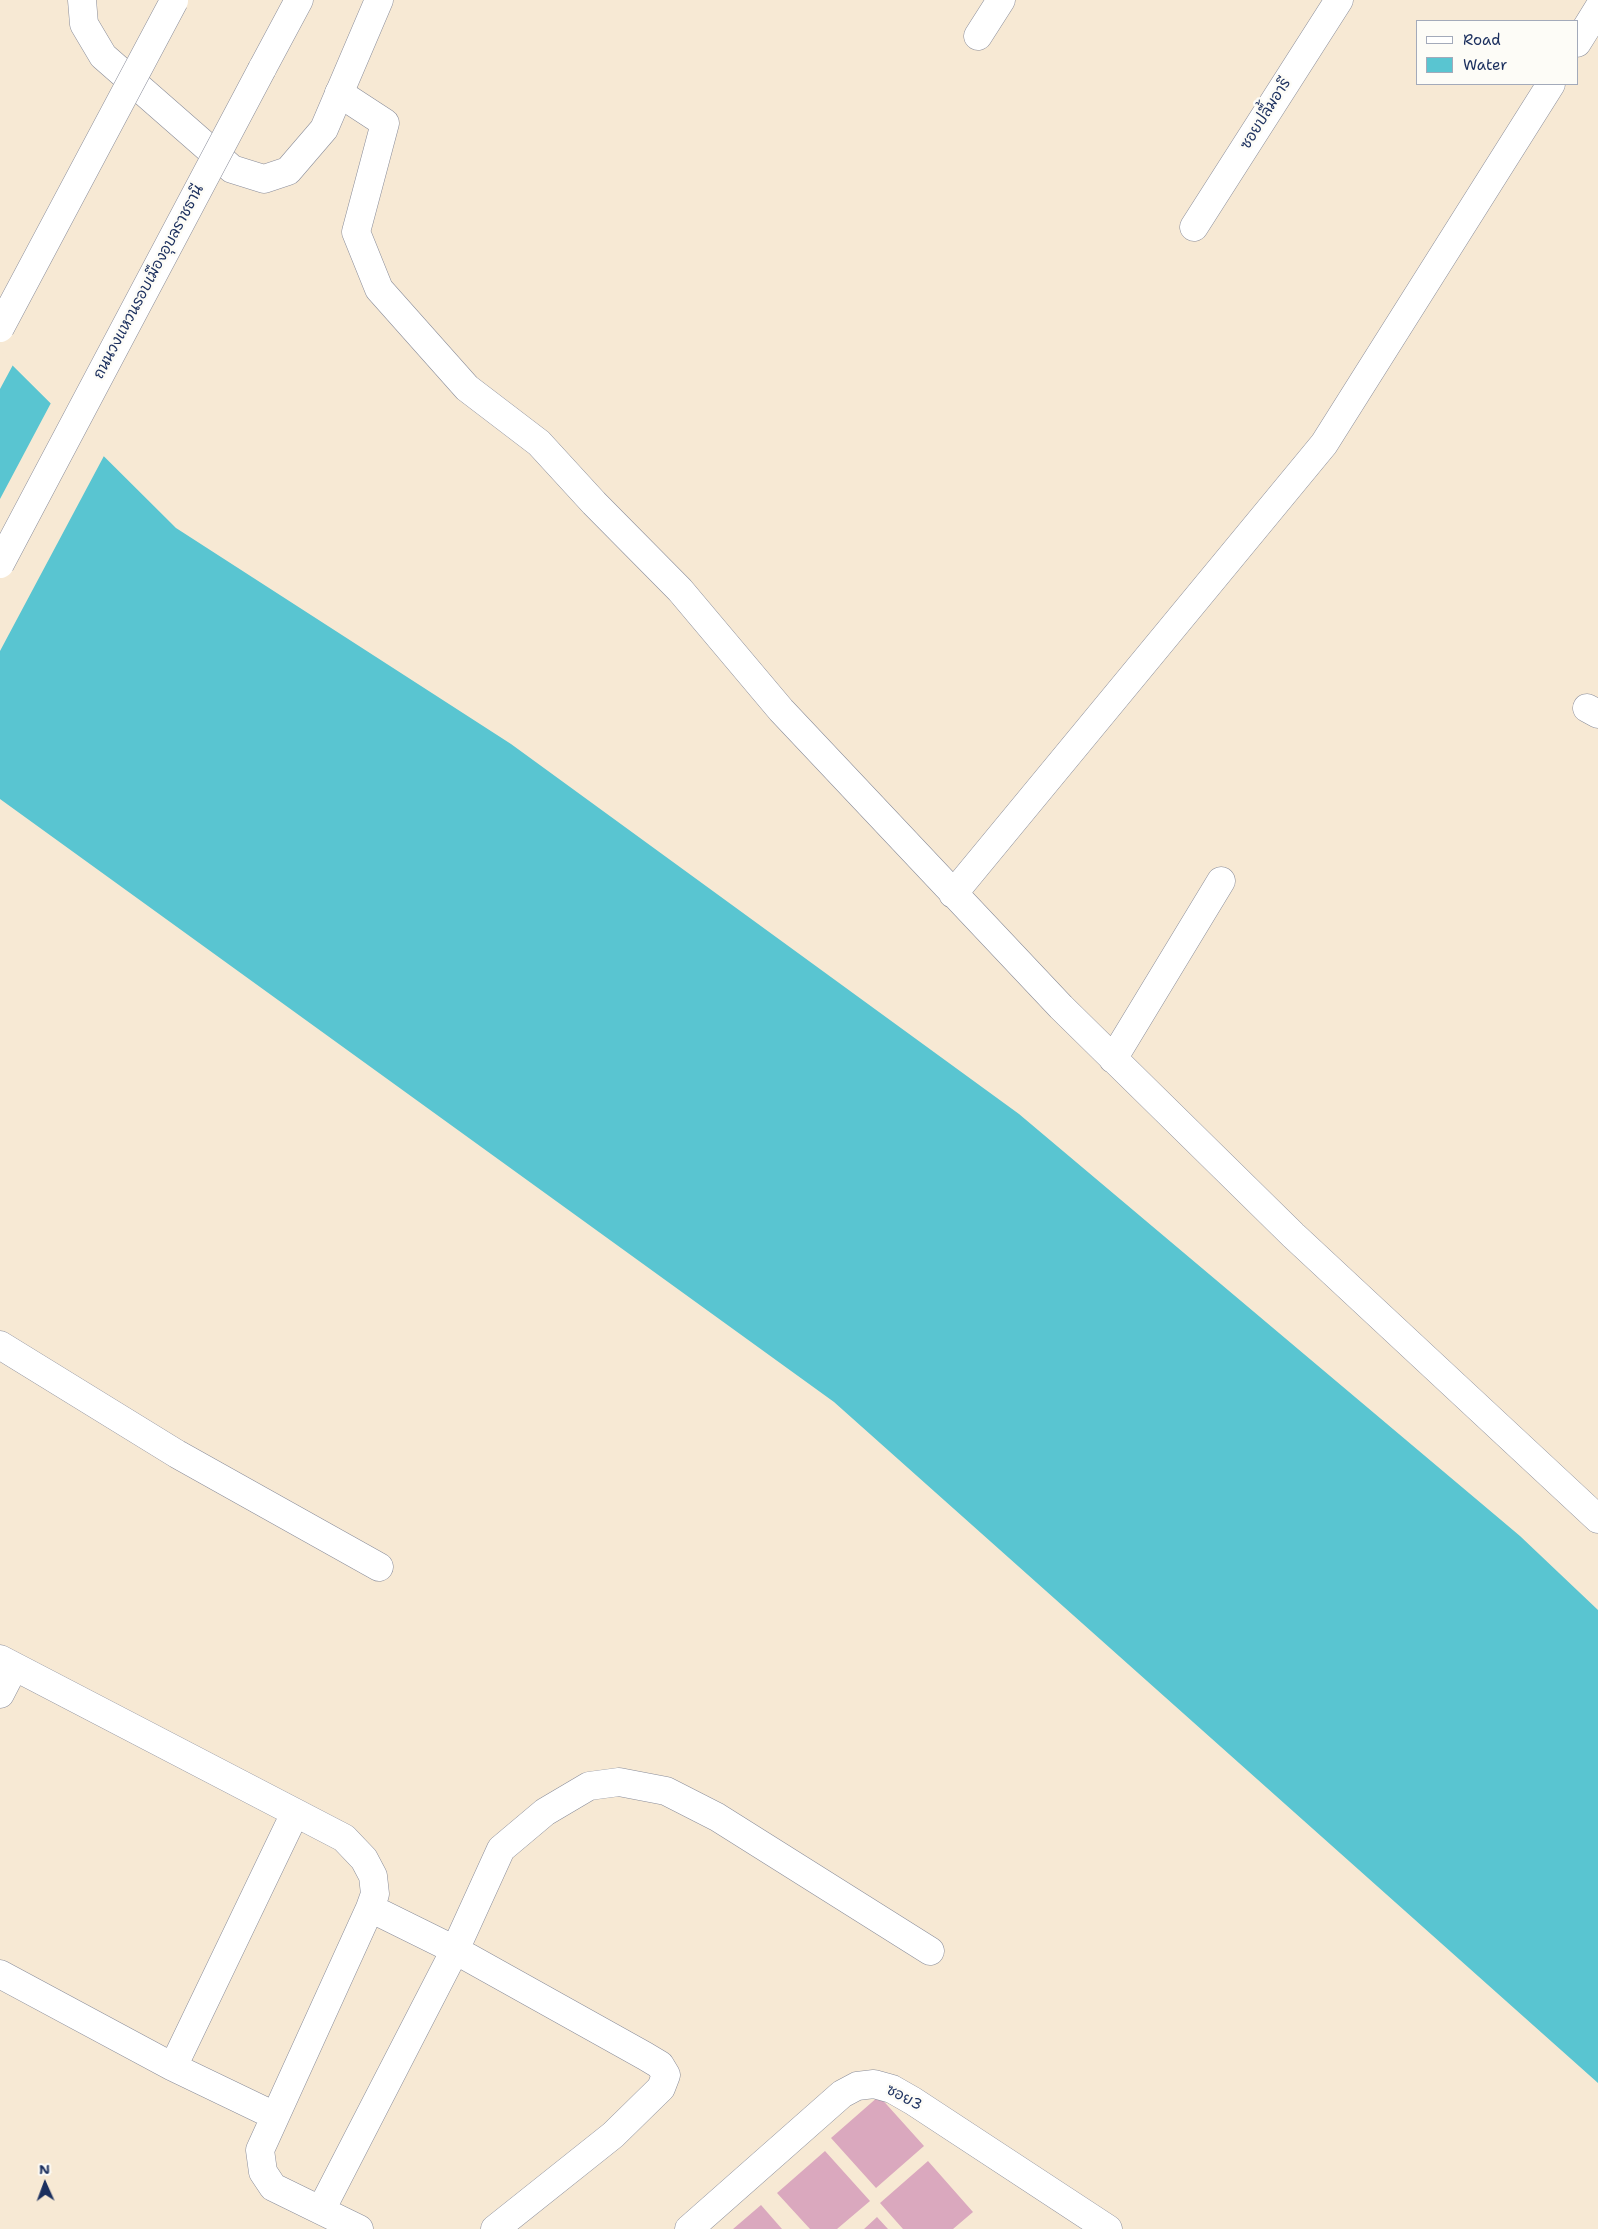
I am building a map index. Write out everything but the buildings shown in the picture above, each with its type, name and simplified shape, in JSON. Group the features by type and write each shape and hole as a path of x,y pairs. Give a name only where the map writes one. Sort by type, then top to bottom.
{"main road":[{"path":"82,0 84,24 103,56 232,169 264,179 288,171 324,129 379,0"},
{"path":"0,328 174,0"},
{"name":"ถนนวงแหวนรอบเมืองอุบลราชธานี","path":"0,564 299,0"},
{"path":"978,36 1001,0"},
{"name":"ซอยปลื้มอารี","path":"1194,227 1338,0"},
{"path":"1578,41 1598,9"},
{"path":"953,894 1324,444 1550,85"},
{"path":"339,93 386,123 356,232 379,289 467,388 539,443 594,504 680,590 781,710 953,894 1113,1058 1292,1235 1598,1519"},
{"path":"1113,1058 1221,881"},
{"path":"0,1344 177,1454 379,1567"},
{"path":"0,1694 7,1663 344,1838 364,1859 373,1876 375,1894 370,1908 260,2150 263,2172 274,2187 359,2229"},
{"path":"321,2210 455,1950 501,1849 545,1812 588,1786 619,1782 666,1790 717,1817 930,1951"},
{"path":"173,2067 295,1813"},
{"path":"370,1908 455,1950 645,2056 660,2065 666,2075 661,2088 613,2135 495,2229"},
{"path":"0,1974 173,2067 275,2116"},
{"name":"ซอย3","path":"690,2229 842,2094 856,2086 874,2084 892,2089 913,2101 1094,2225"}],"water":[{"path":"0,353 176,528 511,744 1019,1114 1520,1536 1598,1610 1598,2083 834,1402 0,799"}],"pier":[{"path":"0,351 14,363 0,389"},
{"path":"52,401 105,454 0,651 0,499"}]}
